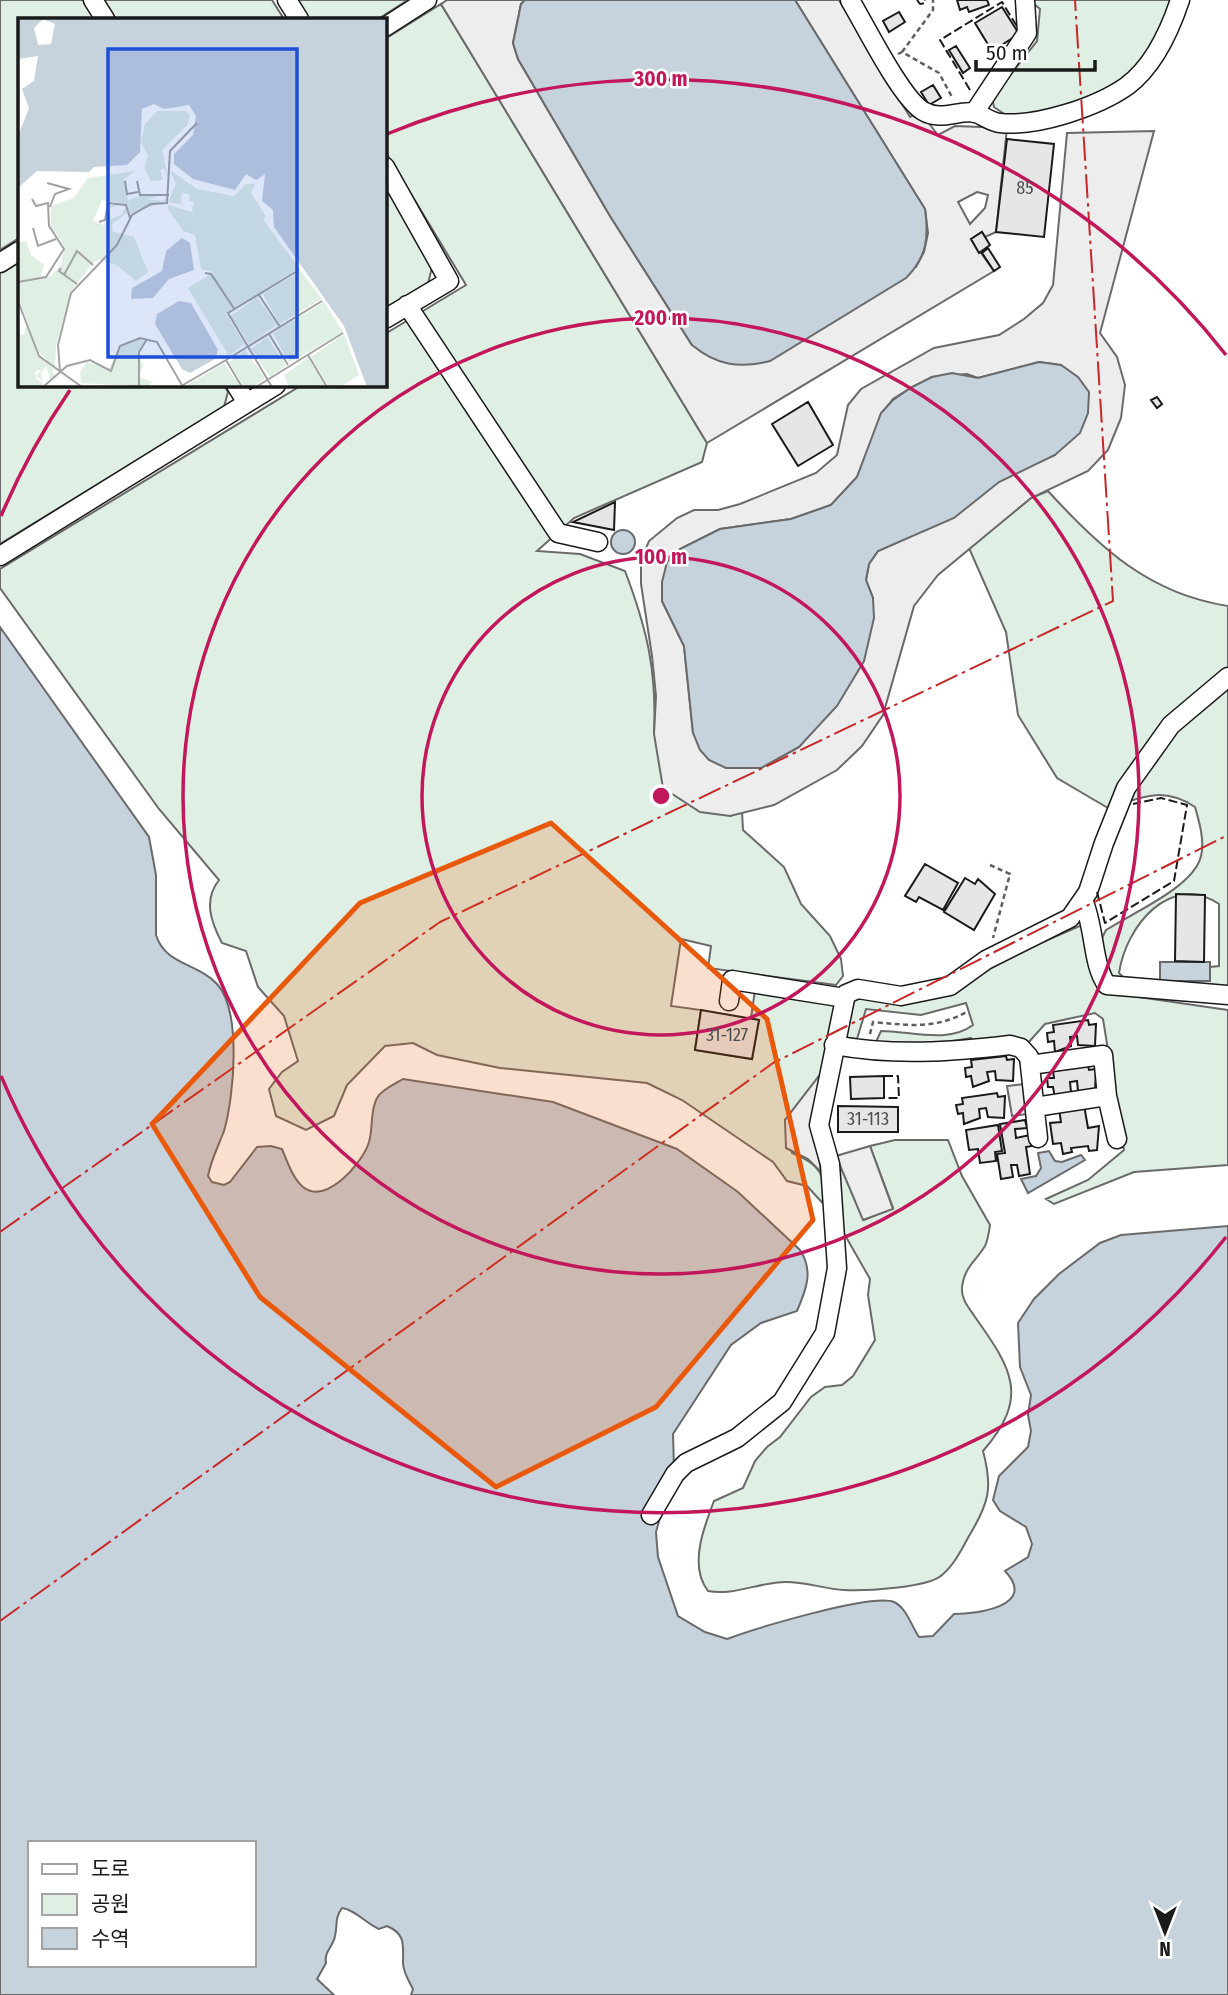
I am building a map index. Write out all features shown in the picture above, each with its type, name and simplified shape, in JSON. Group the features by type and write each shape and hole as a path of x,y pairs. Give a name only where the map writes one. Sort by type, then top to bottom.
{"lane":[{"path":"93,0 104,18"},
{"path":"286,0 298,18"},
{"path":"387,26 427,0"},
{"path":"849,0 894,56 907,95 923,111 943,116 968,114 997,122 1019,124 1052,118 1127,86 1146,66 1165,37 1180,0"},
{"path":"968,114 1027,33 1025,0"},
{"path":"387,171 449,281 387,318"},
{"path":"0,263 18,252"},
{"path":"407,305 558,533 598,542"},
{"path":"237,387 247,403"},
{"path":"0,556 273,387"},
{"path":"651,1515 675,1474 686,1463 737,1438 782,1402 825,1333 837,1268 830,1164 819,1125 846,994 858,989 901,996 950,986 996,955 1070,918 1083,900 1126,788 1171,725 1228,677"},
{"path":"1083,900 1094,930 1100,975 1107,985 1228,995"},
{"path":"729,1001 732,980 845,998"},
{"path":"834,1045 865,1051 912,1054 1010,1045 1021,1048 1029,1057 1038,1138"},
{"path":"1030,1065 1103,1055 1107,1096 1117,1139"},
{"path":"1035,1107 1107,1096"}],"path":[{"path":"933,0 933,10 894,56 939,73 968,114"},
{"path":"990,865 1010,874 992,932 996,955"},
{"path":"865,1051 873,1023 926,1027 951,1021 968,1011"}],"highlighted area":[{"path":"551,823 767,1019 813,1220 656,1407 496,1487 260,1297 152,1124 360,903"}],"green space":[{"path":"0,0 83,0 94,18 18,18 18,239 0,250"},
{"path":"104,0 272,0 283,18 115,18"},
{"path":"296,0 408,0 380,18 306,18"},
{"path":"1029,0 1188,0 1147,73 1068,112 1007,116 994,107 992,98 1037,41 1040,9"},
{"path":"441,4 707,443 702,462 574,518 537,551 580,554 625,571 649,651 654,690 654,734 730,816 742,811 743,830 784,867 801,904 830,936 841,959 843,976 836,985 708,968 711,946 681,939 671,1006 701,1010 695,1050 752,1059 759,1020 751,1018 755,990 838,1003 822,1072 785,1120 792,1153 811,1162 820,1174 828,1209 807,1186 787,1181 773,1162 682,1100 647,1083 500,1068 437,1055 413,1043 385,1046 347,1085 334,1116 306,1130 276,1116 269,1089 282,1072 298,1061 284,1016 258,987 246,951 222,943 218,935 210,903 219,880 159,809 0,588 0,569 299,387 387,387 387,333 466,285 387,154 387,38"},
{"path":"387,186 433,263 428,284 387,309"},
{"path":"18,262 18,387 225,387 228,392 224,407 0,544 0,273"},
{"path":"1048,491 1087,531 1128,565 1174,591 1228,606 1228,990 1151,981 1209,981 1210,967 1219,966 1219,904 1201,896 1184,895 1168,899 1153,909 1141,922 1123,955 1119,973 1127,981 1108,978 1100,942 1106,930 1161,898 1187,878 1201,856 1202,838 1195,807 1183,801 1162,795 1131,800 1108,808 1057,778 1018,715 1006,632 969,548 1031,498"},
{"path":"1082,925 1093,953 1098,991 1228,1010 1228,1165 1134,1172 1054,1204 1046,1199 1088,1180 1124,1150 1103,1019 1095,1013 1045,1024 1028,1043 970,1046 971,1038 941,1043 875,1044 881,1031 941,1035 963,1031 973,1025 966,1003 921,1015 866,1009 857,1039 840,1037 848,1005 855,998 888,999 997,962"},
{"path":"895,1140 948,1140 962,1176 990,1225 985,1246 965,1275 962,1292 1006,1368 1011,1399 1007,1415 998,1432 983,1451 988,1485 981,1514 950,1567 942,1575 924,1583 895,1588 853,1590 786,1582 727,1592 708,1591 699,1571 699,1559 702,1535 714,1501 743,1488 755,1461 780,1437 811,1397 825,1387 842,1385 853,1376 875,1340 868,1295 870,1279 842,1230 836,1156 864,1220 893,1208 870,1146"}],"shaded area":[{"path":"447,0 525,0 521,4 513,43 518,59 610,216 692,345 916,267 924,252 928,233 925,209 795,0 839,0 910,117 920,112 938,135 955,126 1007,128 996,232 985,237 982,232 971,239 994,271 707,443 441,4","holes":["977,192 988,195 985,208 970,224 958,202"]},
{"path":"1154,131 1100,333 1117,357 1125,385 1121,418 1108,450 1088,471 1031,498 938,575 914,606 883,715 862,746 837,770 774,805 730,816 700,812 663,788 654,734 656,696 652,656 641,584 641,560 649,541 677,518 694,510 718,510 740,504 816,473 837,455 848,405 861,389 934,348 999,335 1043,303 1053,285 1067,133","holes":["1039,362 1061,365 1055,455 1015,471 933,526 878,551 869,564 866,580 873,598 817,726 799,747 761,768 726,768 693,733 684,646 662,601 667,562 680,549 720,529 791,519 831,505 857,477 882,413 893,399 912,387 932,377 967,374 978,378"]},
{"path":"822,1072 816,1133 821,1172 808,1159 786,1148 785,1120"},
{"path":"1032,1083 1035,1113 1012,1116 1007,1086"},
{"path":"870,1146 893,1209 863,1220 836,1156"}],"water":[{"path":"525,0 795,0 925,209 925,246 913,270 906,278 770,361 748,365 728,364 701,352 692,345 610,216 518,59 513,43 521,4"},
{"path":"1039,362 1061,365 1078,377 1089,392 1088,413 1080,433 1055,455 999,482 954,518 878,551 869,564 866,580 873,598 874,618 864,661 837,706 799,747 761,768 726,768 709,760 700,750 693,733 684,646 662,601 662,582 667,562 680,549 720,529 791,519 831,505 857,477 881,413 893,400 912,387 932,377 952,373 978,378"},
{"path":"623,530 634,537 635,542 628,553 623,554 612,547 611,542 618,531"},
{"path":"0,627 149,837 156,875 156,935 160,945 174,958 209,977 225,997 233,1033 233,1077 228,1116 208,1176 212,1182 224,1185 230,1182 257,1147 271,1146 282,1149 293,1175 303,1187 322,1191 332,1187 350,1172 364,1153 370,1139 377,1098 403,1079 553,1102 677,1149 738,1192 800,1250 808,1273 806,1288 797,1311 761,1323 731,1345 673,1434 674,1467 656,1532 658,1557 678,1616 705,1632 727,1639 812,1613 881,1601 898,1605 919,1637 933,1636 954,1614 989,1610 1009,1600 1014,1592 1013,1583 1005,1571 1028,1557 1032,1544 1026,1527 1000,1511 993,1500 999,1476 1028,1447 1031,1431 1028,1415 1031,1395 1020,1367 1018,1323 1034,1299 1059,1274 1100,1243 1121,1235 1228,1226 1228,1995 411,1995 413,1989 404,1970 402,1941 398,1933 387,1926 379,1929 352,1911 342,1908 337,1919 334,1940 326,1955 326,1963 317,1979 334,1995 0,1995"},
{"path":"1160,962 1210,962 1210,981 1160,981"},
{"path":"1049,1151 1055,1161 1062,1162 1081,1155 1085,1160 1028,1193 1021,1179 1036,1176 1041,1168 1038,1153"}],"building":[{"path":"957,0 987,0 989,5 969,12 967,7 960,10"},
{"path":"1002,7 1019,34 992,51 975,23"},
{"path":"899,12 905,22 889,32 883,21"},
{"path":"956,46 970,68 963,73 949,50"},
{"path":"933,85 941,98 929,105 921,92"},
{"path":"1007,139 1054,144 1044,237 996,232"},
{"path":"982,232 990,245 979,253 971,239"},
{"path":"988,248 1000,267 994,271 982,253"},
{"path":"1157,397 1162,404 1157,408 1151,400"},
{"path":"808,402 833,445 798,466 772,424"},
{"path":"615,502 614,530 573,522"},
{"path":"925,864 958,883 943,910 919,897 916,902 905,896"},
{"path":"965,878 975,884 978,879 995,894 974,930 944,912"},
{"path":"1176,894 1205,895 1204,962 1175,961"},
{"path":"701,1010 759,1020 752,1059 695,1050"},
{"path":"1088,1020 1089,1025 1096,1024 1095,1046 1078,1045 1077,1036 1070,1037 1071,1046 1055,1052 1054,1041 1048,1042 1047,1033 1054,1032 1053,1025"},
{"path":"1006,1056 1007,1060 1014,1059 1013,1081 996,1080 995,1071 987,1072 989,1081 973,1087 971,1076 966,1077 965,1068 972,1067 971,1060"},
{"path":"1088,1066 1089,1070 1096,1069 1095,1092 1078,1091 1077,1081 1070,1082 1071,1092 1055,1098 1053,1087 1048,1087 1047,1078 1054,1078 1053,1071"},
{"path":"884,1076 884,1098 851,1099 850,1077"},
{"path":"997,1093 998,1097 1005,1096 1004,1118 988,1117 986,1108 979,1109 980,1118 964,1124 963,1113 958,1114 956,1105 963,1104 962,1098"},
{"path":"1084,1105 1088,1128 1099,1126 1097,1150 1089,1151 1088,1146 1071,1148 1072,1152 1063,1154 1061,1143 1053,1144 1050,1123 1061,1122 1059,1109"},
{"path":"838,1106 898,1107 898,1132 838,1132"},
{"path":"1025,1120 1027,1128 1015,1129 1016,1138 1030,1135 1032,1146 1026,1147 1030,1174 1019,1176 1017,1165 1011,1165 1013,1177 1001,1179 997,1154 1005,1153 1000,1124"},
{"path":"998,1125 1002,1151 995,1152 996,1161 980,1163 978,1149 969,1150 966,1130"}],"fence":[{"path":"917,0 920,4 925,3 925,0"},
{"path":"970,90 940,40 1002,2 1018,28"},
{"path":"1097,892 1105,923 1174,881 1187,805 1161,798 1133,804"},
{"path":"884,1076 898,1076 899,1098 884,1098"}],"power":[{"path":"0,1232 440,922 1113,601 1075,0"},
{"path":"0,1621 773,1063 1228,835"}]}
